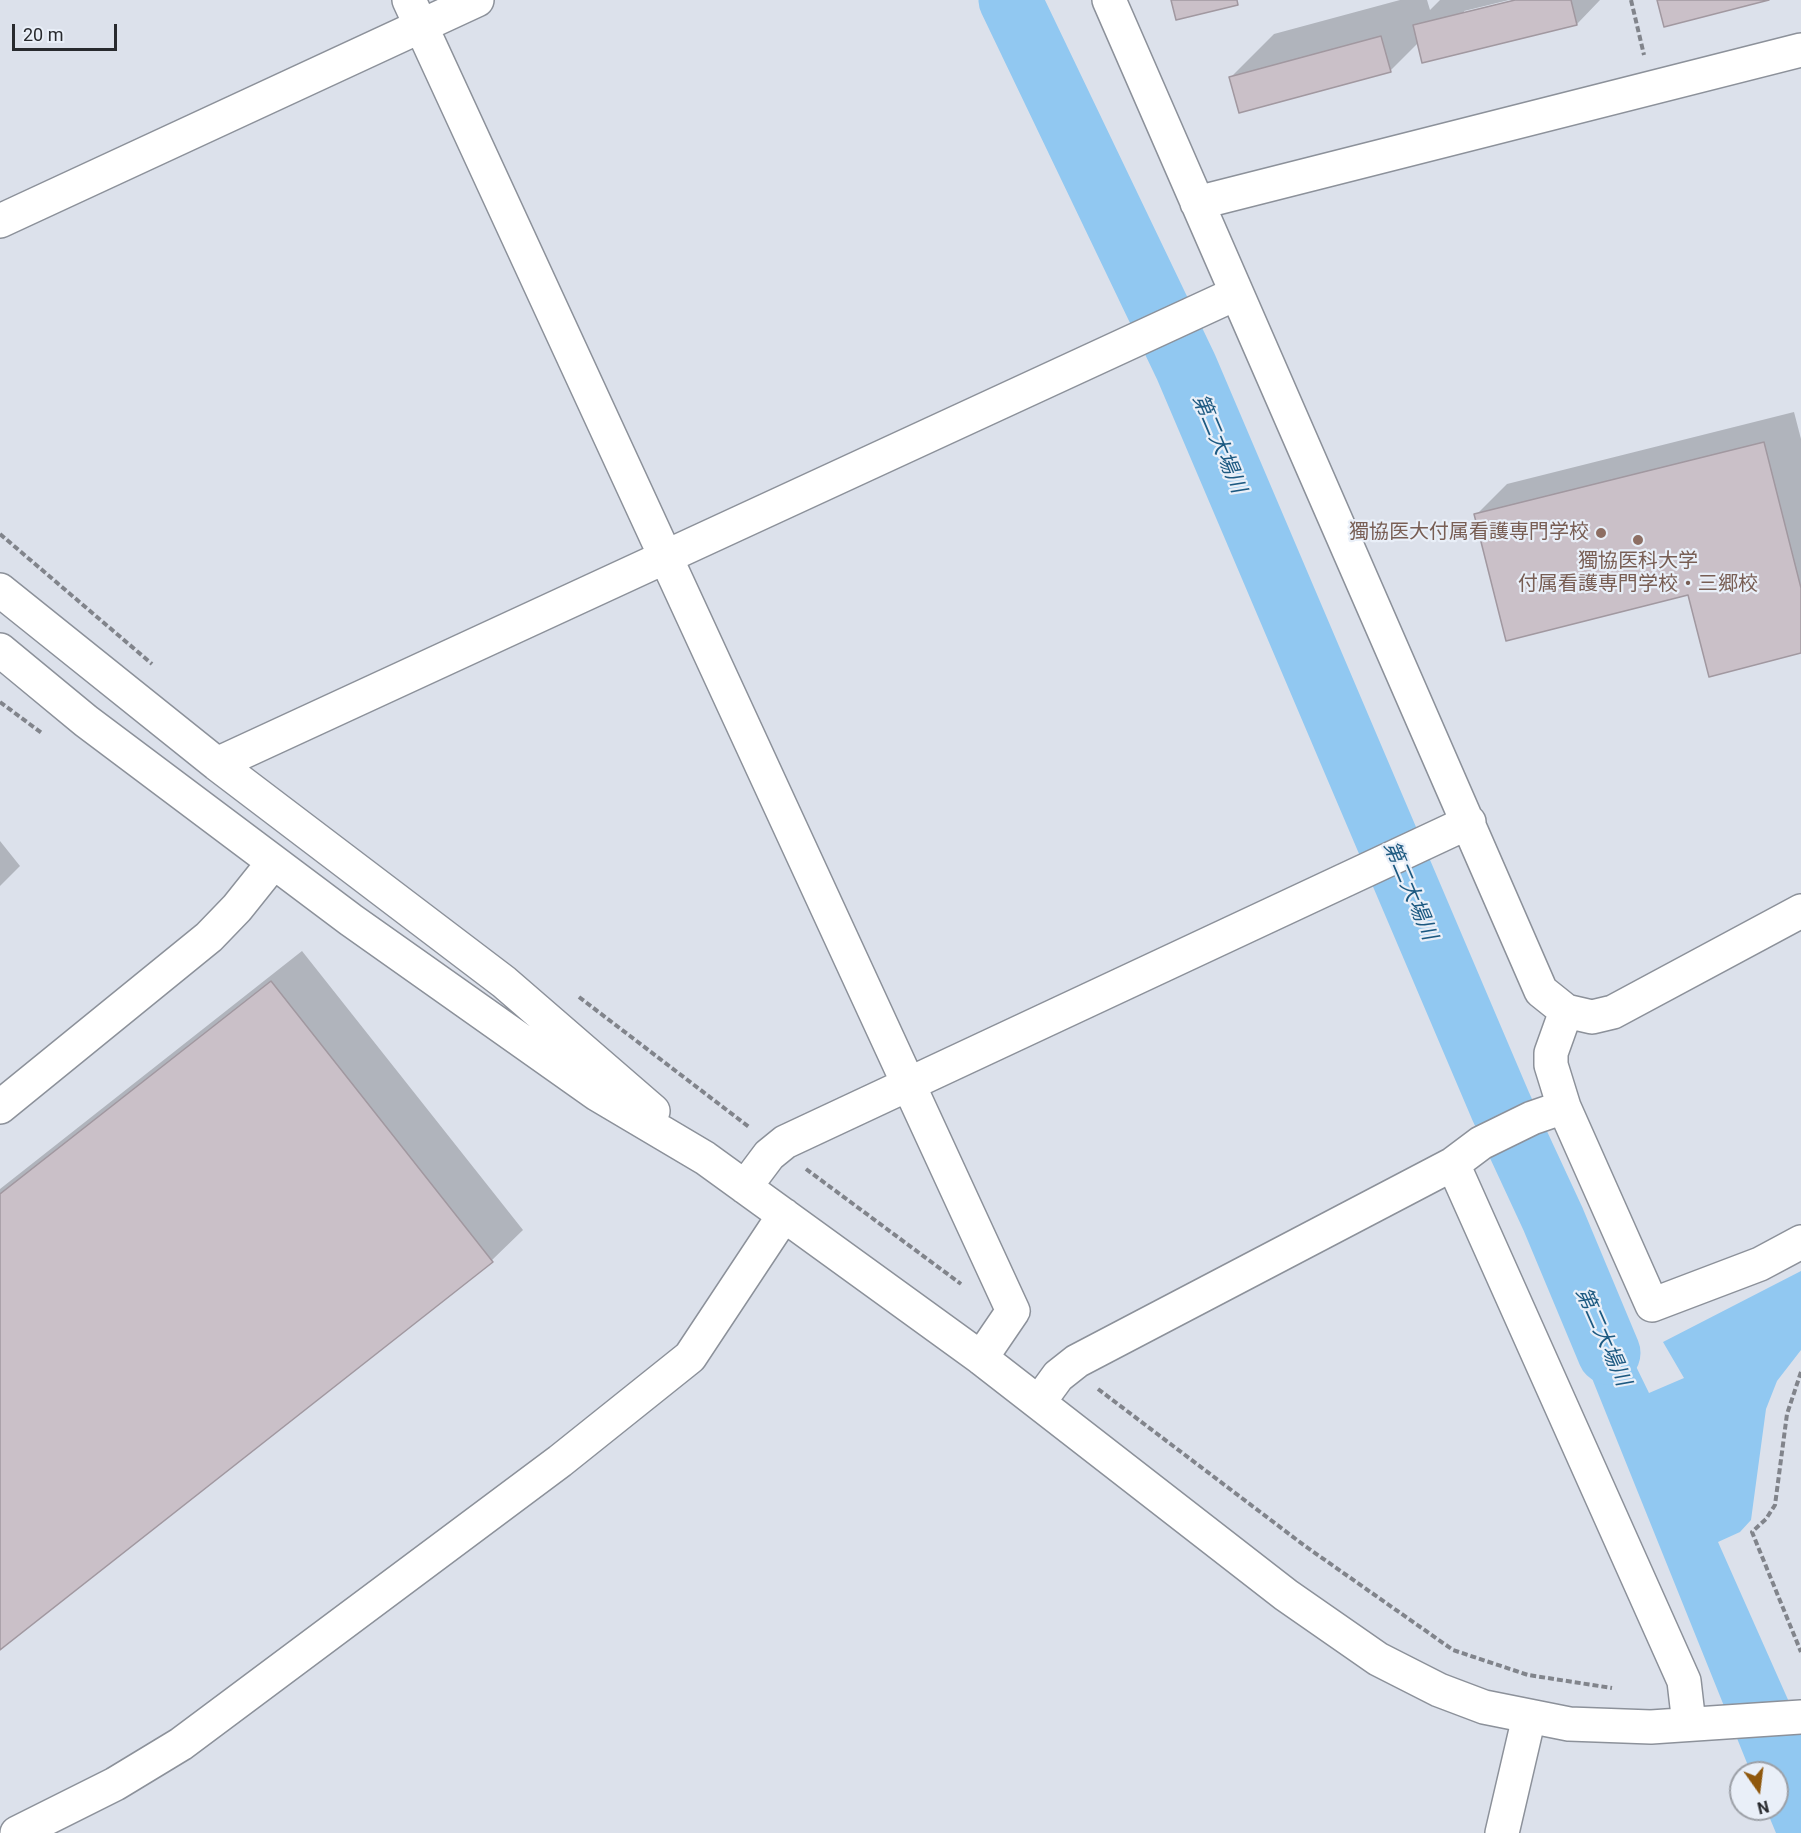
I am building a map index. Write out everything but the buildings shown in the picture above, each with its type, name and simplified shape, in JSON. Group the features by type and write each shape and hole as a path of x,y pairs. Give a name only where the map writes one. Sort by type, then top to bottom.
{"street":[{"path":"0,221 415,13 477,0"},
{"path":"1109,0 1235,294 1469,822 1541,991 1566,1011 1592,1017 1612,1012 1801,911"},
{"path":"415,13 1013,1311 981,1358"},
{"path":"1197,203 1801,50"},
{"path":"217,764 1124,344 1189,318 1235,294"},
{"path":"0,590 217,764 504,982 606,1068 705,1158"},
{"path":"0,650 86,721 273,863 597,1094 705,1158 981,1358 1286,1595 1378,1659 1439,1690 1484,1707 1569,1724 1611,1726 1801,1717"},
{"path":"745,1187 770,1155 785,1142 1469,822"},
{"path":"0,1107 209,937 237,908 273,863"},
{"path":"1566,1011 1551,1053 1551,1065 1564,1107 1652,1305 1760,1264 1801,1242"},
{"path":"1039,1402 1058,1376 1077,1361 1453,1164 1481,1143 1532,1118 1564,1107"},
{"path":"1453,1164 1684,1681 1700,1723"},
{"path":"17,1833 115,1784 181,1744 560,1461 690,1357 784,1215"},
{"path":"1502,1833 1529,1717"}],"path":[{"path":"1631,0 1652,87"},
{"path":"1801,1372 1786,1414 1775,1505 1766,1519 1752,1532 1801,1652"}],"water":[{"path":"1588,1268 1649,1393 1684,1378 1663,1342 1801,1271 1801,1350 1777,1381 1766,1409 1751,1520 1740,1532 1718,1542 1801,1729 1801,1833 1776,1833 1771,1821 1789,1821 1789,1761 1746,1761 1554,1284"}],"waterway":[{"name":"第二大場川","path":"1010,0 1186,367 1501,1107 1553,1219 1609,1353"}],"place":[{"name":"獨協医大付属看護専門学校","path":"1601,533"},
{"name":"獨協医科大学 付属看護専門学校・三郷校","path":"1638,540"}]}
